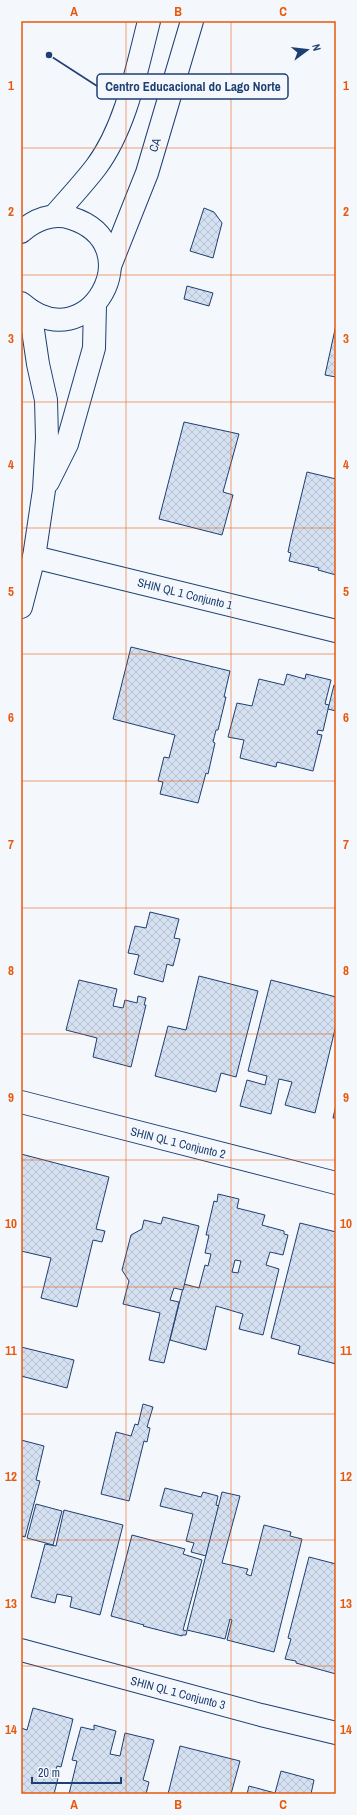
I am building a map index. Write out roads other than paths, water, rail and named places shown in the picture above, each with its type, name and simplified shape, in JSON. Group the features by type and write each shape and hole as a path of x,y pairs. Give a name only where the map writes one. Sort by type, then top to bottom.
{"street":[{"path":"54,216 96,166 116,131 131,90 148,21"},
{"name":"CA","path":"110,266 147,173 192,21"},
{"path":"23,228 40,219 54,216 74,219 93,229 102,240 108,252 110,266 109,280 103,294 95,305 83,313 70,318 56,319 42,317 25,306"},
{"path":"44,490 67,444 94,348 95,305"},
{"path":"21,607 34,557 44,490 47,438 46,400 25,306"},
{"name":"SHIN QL 1 Conjunto 1","path":"34,557 336,631"},
{"name":"SHIN QL 1 Conjunto 2","path":"21,1102 336,1183"},
{"name":"SHIN QL 1 Conjunto 3","path":"21,1650 261,1715 336,1733"}],"place":[{"name":"Centro Educacional do Lago Norte","path":"49,55"}]}
